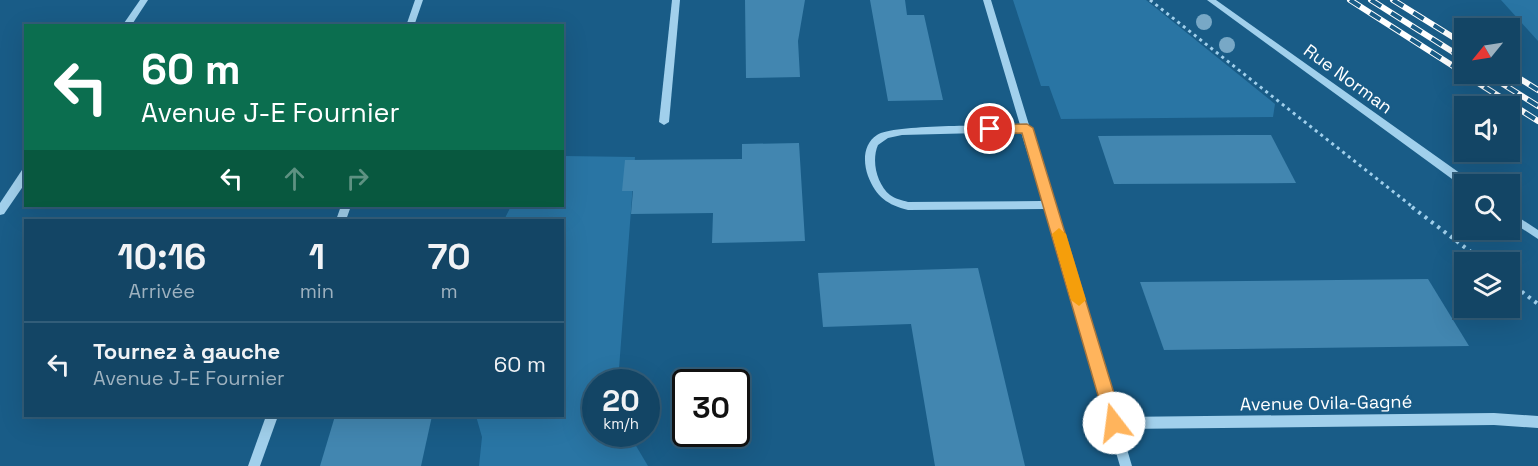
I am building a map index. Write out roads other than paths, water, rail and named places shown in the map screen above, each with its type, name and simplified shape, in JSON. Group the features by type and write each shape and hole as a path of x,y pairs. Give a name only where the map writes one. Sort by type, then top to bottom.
{"street":[{"path":"127,24 144,0"},
{"path":"411,24 419,0"},
{"path":"664,122 676,0"},
{"path":"987,0 1126,466"},
{"name":"Rue Norman","path":"1210,0 1454,175"},
{"path":"1027,128 902,132 883,135 874,142 871,149 875,182 888,198 908,206 1050,205"},
{"path":"0,210 24,176"},
{"path":"1520,223 1538,236"},
{"path":"254,466 272,417"},
{"name":"Avenue Ovila-Gagné","path":"1114,423 1494,418 1538,422"}],"railway":[{"path":"1350,0 1454,67"},
{"path":"1371,0 1454,53"},
{"path":"1393,0 1454,38"},
{"path":"1520,79 1538,90"},
{"path":"1480,84 1538,121"},
{"path":"1503,84 1538,106"}]}
